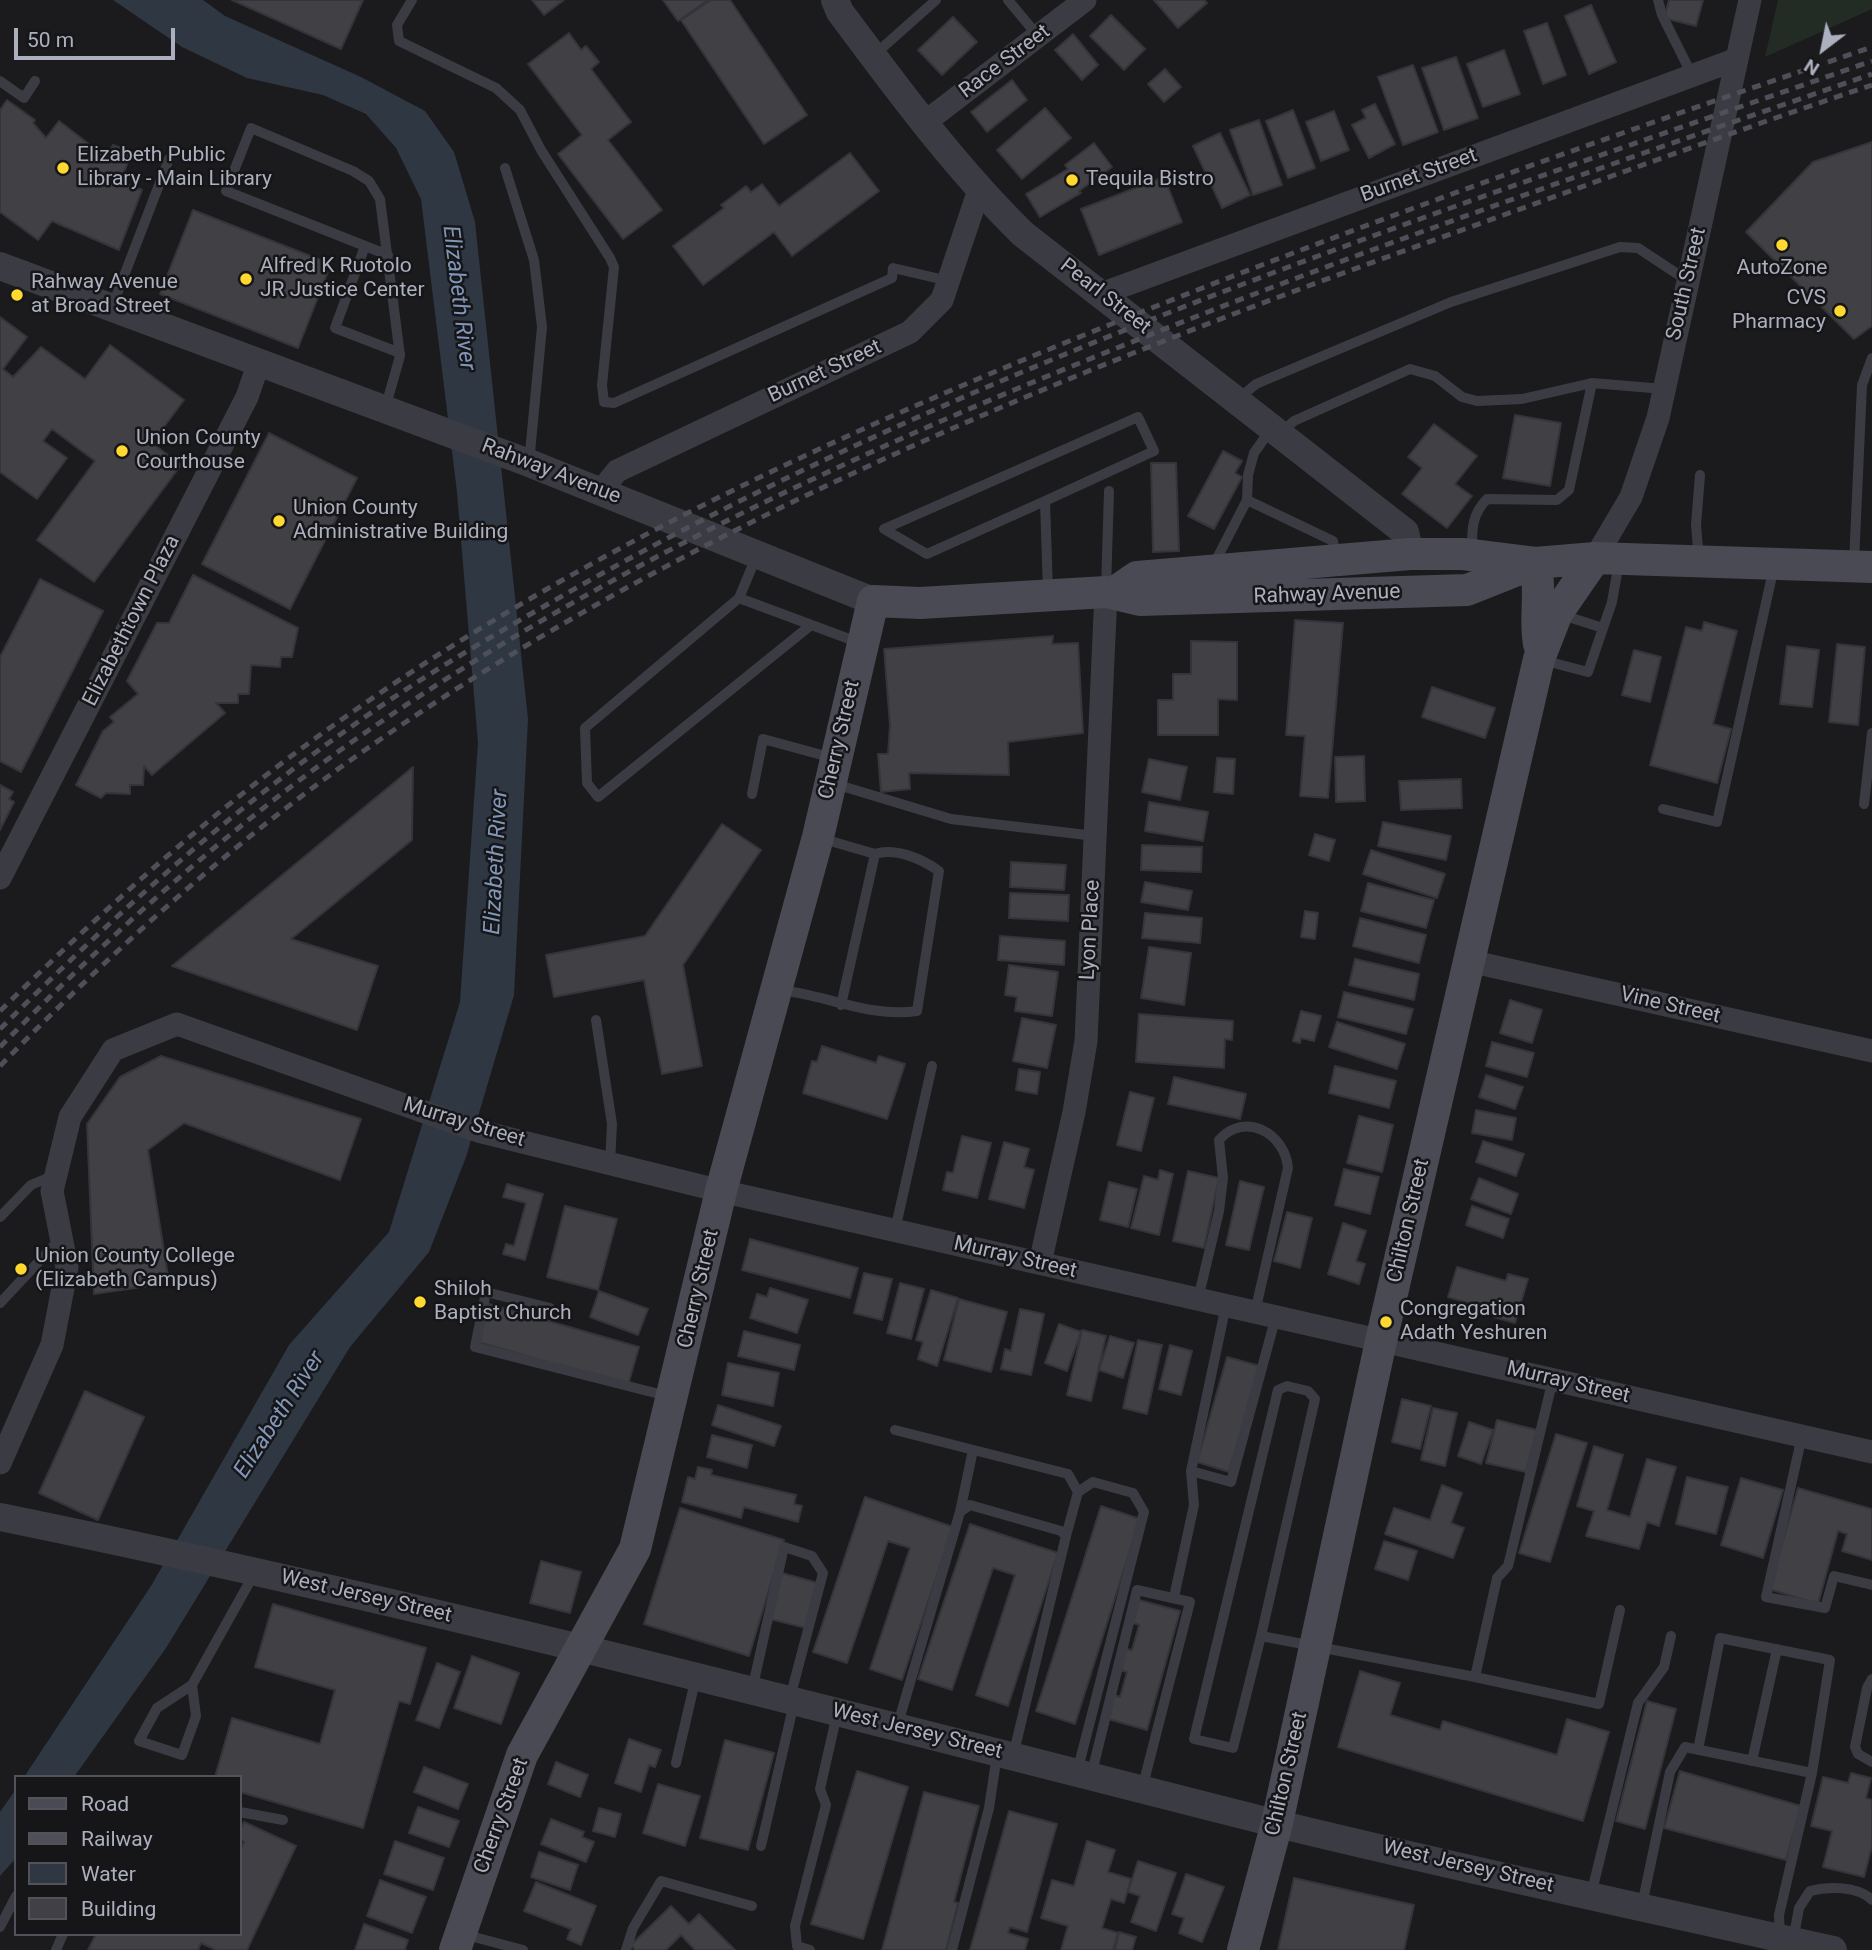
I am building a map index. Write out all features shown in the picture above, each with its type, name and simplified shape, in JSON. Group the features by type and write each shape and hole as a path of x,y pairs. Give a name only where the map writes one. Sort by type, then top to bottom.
{"main road":[{"name":"Rahway Avenue","path":"1110,592 1137,577 1410,554 1472,555 1535,563 1607,559 1863,566"},
{"path":"1293,597 1394,574 1405,567 1410,554"},
{"name":"Chilton Street","path":"1243,1950 1276,1823 1381,1340 1540,658 1557,613 1607,559"},
{"name":"Rahway Avenue","path":"873,601 920,603 1110,592 1140,600 1468,590 1535,563"},
{"name":"Chilton Street","path":"1535,563 1539,578 1536,629 1540,658"},
{"name":"Cherry Street","path":"458,1942 522,1755 635,1549 721,1191 817,837 873,601"}],"street":[{"name":"Pearl Street","path":"835,0 840,12 872,56 924,122 979,190 1023,234 1405,532 1410,554"},
{"name":"Race Street","path":"924,122 1085,0"},
{"name":"South Street","path":"1607,559 1631,497 1664,388 1750,0"},
{"name":"Burnet Street","path":"1101,293 1737,59"},
{"name":"Burnet Street","path":"601,491 617,471 910,332 942,300 979,190"},
{"name":"Rahway Avenue","path":"0,266 530,463 873,601"},
{"name":"Elizabethtown Plaza","path":"0,878 247,397 259,362"},
{"name":"Lyon Place","path":"1040,1263 1074,1112 1086,1041 1110,592"},
{"name":"Vine Street","path":"1469,961 1872,1051"},
{"name":"Murray Street","path":"56,1175 70,1117 113,1050 177,1024 478,1131 721,1191 1872,1452"},
{"path":"0,1463 52,1345 67,1267 52,1191 56,1175"},
{"name":"West Jersey Street","path":"0,1517 164,1550 583,1646 1276,1823 1641,1906 1783,1943 1833,1950"}],"lane":[{"path":"412,0 397,24 399,41 496,88 520,110 541,150 610,258 614,267 602,385 604,402 614,403 844,302 892,278 893,268 949,281"},
{"path":"872,56 936,0"},
{"path":"1008,0 1038,36"},
{"path":"1658,0 1692,75"},
{"path":"0,81 23,98 35,82"},
{"path":"385,409 400,353 388,255 380,198 369,181 353,170 251,128 226,191 388,255"},
{"path":"112,307 169,159"},
{"path":"505,168 534,260 542,327 530,463"},
{"path":"365,246 335,328 400,353"},
{"path":"1237,400 1256,384 1451,302 1620,247 1638,248 1688,281"},
{"path":"1863,566 1862,385 1872,358"},
{"path":"1211,572 1223,542 1247,500 1248,475 1254,453 1276,431 1294,421 1410,369 1435,376 1462,397 1477,401 1522,399 1592,383 1664,388"},
{"path":"1472,555 1472,526 1477,509 1487,499 1558,500 1569,490 1592,383"},
{"path":"1138,417 1154,451 1045,501 927,554 884,529 1138,417"},
{"path":"1699,562 1696,525 1700,475"},
{"path":"1109,491 1110,592"},
{"path":"1247,500 1332,541 1337,561"},
{"path":"1045,501 1048,595"},
{"path":"757,554 739,598 585,729 587,783 598,797 811,625"},
{"path":"1540,658 1588,672 1612,602 1607,559"},
{"path":"1663,809 1717,822 1775,564"},
{"path":"739,598 863,644"},
{"path":"1557,613 1603,628"},
{"path":"1864,804 1872,733"},
{"path":"751,794 763,739 951,819 1096,836"},
{"path":"774,990 800,992 841,1005 894,1014 917,1011 939,872 925,861 912,857 886,850 875,854 817,837"},
{"path":"841,1005 875,854"},
{"path":"596,1020 612,1124 610,1163"},
{"path":"895,1230 932,1066"},
{"path":"1191,1471 1231,1482 1265,1314 1288,1168 1287,1154 1278,1138 1265,1130 1244,1128 1226,1132 1219,1140 1223,1178 1198,1299"},
{"path":"0,1217 31,1185 56,1175"},
{"path":"0,1303 61,1238"},
{"path":"550,1308 486,1293 475,1347 673,1397"},
{"path":"1174,1597 1194,1505 1191,1471 1226,1305"},
{"path":"1475,1677 1497,1578 1508,1566 1553,1379"},
{"path":"1287,1386 1308,1391 1315,1399 1261,1636 1233,1748 1194,1739 1278,1390 1287,1386"},
{"path":"895,1430 1068,1474 1078,1492"},
{"path":"1802,1436 1766,1597 1825,1608 1834,1576 1872,1585"},
{"path":"897,1727 960,1512 973,1450"},
{"path":"952,1950 989,1808 1040,1649 1041,1632 1078,1492 1093,1482 1133,1493 1144,1513 1144,1522 1084,1774"},
{"path":"960,1512 970,1505 1061,1531 1066,1536"},
{"path":"752,1690 783,1547 812,1556 823,1573 792,1700 761,1846"},
{"path":"192,1685 196,1716 182,1755 139,1741 157,1709 192,1685 255,1571"},
{"path":"1084,1774 1137,1590 1174,1597 1190,1602 1142,1789"},
{"path":"1261,1636 1599,1704 1620,1610"},
{"path":"1591,1895 1638,1703 1664,1667 1671,1636"},
{"path":"1698,1750 1720,1638 1830,1660 1812,1773 1779,1914 1783,1943"},
{"path":"1752,1761 1777,1649"},
{"path":"676,1763 696,1676"},
{"path":"1872,1679 1867,1688 1855,1747 1858,1754 1872,1762"},
{"path":"810,1950 797,1946 795,1926 826,1805 820,1789 837,1711"},
{"path":"1641,1906 1670,1772 1685,1747 1812,1773"},
{"path":"242,1812 283,1820"},
{"path":"626,1950 633,1928 661,1881 752,1906"},
{"path":"1783,1943 1810,1891 1843,1889 1868,1896 1872,1900"},
{"path":"0,1927 14,1900"},
{"path":"458,1942 523,1950"}],"shaded area":[{"path":"1778,0 1872,0 1872,9 1765,57"}],"water":[{"name":"Elizabeth River","path":"113,0 203,0 225,16 361,77 425,111 454,152 475,222 528,719 514,995 466,1157 429,1252 350,1347 166,1648 75,1775 25,1775 151,1586 289,1345 389,1232 460,1002 478,743 457,492 421,199 396,148 366,114 323,95 247,78 182,47"},
{"path":"14,1792 14,1860 0,1876 0,1812"}],"building":[{"path":"232,0 363,0 341,49"},
{"path":"532,0 564,0 544,15"},
{"path":"663,0 708,0 678,21"},
{"path":"711,0 730,0 807,115 764,144 681,20"},
{"path":"1154,0 1204,0 1207,3 1178,28"},
{"path":"1669,0 1703,0 1696,26 1664,18"},
{"path":"1591,5 1616,62 1589,74 1565,16"},
{"path":"1111,15 1145,49 1124,70 1090,36"},
{"path":"953,17 977,42 942,75 918,50"},
{"path":"1547,23 1566,75 1543,84 1524,31"},
{"path":"569,33 581,50 586,46 599,62 591,69 631,122 608,140 662,210 623,239 558,154 582,135 528,64"},
{"path":"1073,34 1098,65 1082,80 1055,50"},
{"path":"1504,50 1520,94 1483,107 1467,64"},
{"path":"1456,57 1478,118 1444,130 1422,68"},
{"path":"1413,65 1438,132 1403,145 1378,77"},
{"path":"1165,69 1181,87 1164,102 1148,84"},
{"path":"1012,80 1027,100 987,132 971,112"},
{"name":"Elizabeth Public Library - Main Library","path":"7,100 35,120 33,123 46,138 59,121 94,148 109,154 113,145 132,152 120,182 142,190 119,250 52,221 38,240 0,212 0,110"},
{"path":"1375,104 1395,144 1369,158 1352,125 1366,118 1362,110"},
{"path":"1045,108 1071,138 1022,179 997,150"},
{"path":"1293,110 1315,168 1288,178 1266,121"},
{"path":"1334,111 1349,150 1321,161 1306,122"},
{"path":"1259,120 1282,185 1253,195 1230,130"},
{"path":"1220,133 1250,195 1222,208 1193,146"},
{"path":"1872,142 1872,326 1854,339 1746,232 1813,162"},
{"name":"Tequila Bistro","path":"1094,143 1112,167 1079,191 1081,193 1040,217 1026,194 1068,169 1065,165"},
{"path":"850,153 879,191 792,256 774,232 703,285 673,246 724,208 721,205 746,186 751,192 762,184 779,206"},
{"path":"1164,177 1182,222 1099,255 1081,209"},
{"name":"Alfred K Ruotolo JR Justice Center","path":"193,210 331,264 298,348 160,294"},
{"name":"Union County Courthouse","path":"0,317 27,337 3,369 13,377 41,347 85,379 110,345 184,400 152,443 181,465 94,582 37,540 95,461 52,429 43,441 67,458 37,499 0,472"},
{"path":"1515,415 1561,423 1550,486 1503,478"},
{"path":"1434,424 1477,456 1455,484 1472,496 1447,528 1402,494 1422,468 1408,457"},
{"name":"Union County Administrative Building","path":"269,433 357,478 290,609 202,564"},
{"path":"1223,451 1242,461 1235,473 1242,477 1214,529 1188,516"},
{"path":"1151,463 1176,463 1179,551 1153,552"},
{"path":"193,575 298,628 292,657 281,657 280,667 251,665 249,694 238,694 238,703 216,703 225,713 152,775 144,766 143,785 130,785 130,794 106,793 101,798 76,785 103,731 114,722 110,717 138,694 127,681 157,623 169,623"},
{"path":"40,579 103,611 21,772 0,761 0,657"},
{"path":"1295,620 1343,623 1328,798 1300,796 1305,736 1286,735"},
{"path":"1704,622 1737,631 1713,724 1731,729 1717,783 1650,765 1686,627 1702,631"},
{"path":"1053,636 1052,644 1078,643 1083,733 1008,742 1009,775 909,773 910,789 881,792 878,754 888,754 890,725 884,649"},
{"path":"1191,641 1237,642 1237,700 1218,699 1218,735 1158,735 1158,700 1173,700 1173,674 1191,674"},
{"path":"1837,644 1865,647 1858,725 1829,722"},
{"path":"1787,646 1819,650 1812,707 1780,704"},
{"path":"1634,650 1661,657 1650,702 1622,695"},
{"path":"1432,687 1495,708 1485,738 1422,717"},
{"path":"1364,756 1365,801 1336,802 1335,757"},
{"path":"1217,758 1235,759 1233,794 1214,792"},
{"path":"1149,759 1187,767 1180,800 1142,792"},
{"path":"413,767 412,840 291,939 378,966 357,1030 172,966"},
{"path":"1461,779 1462,808 1401,810 1399,781"},
{"path":"0,785 13,792 9,799 14,802 0,830"},
{"path":"1149,802 1208,812 1203,841 1145,831"},
{"path":"1383,822 1451,836 1446,860 1378,846"},
{"path":"722,824 761,850 683,965 702,1066 662,1074 644,980 554,997 546,955 645,936"},
{"path":"1315,834 1335,840 1329,861 1309,855"},
{"path":"1142,845 1202,847 1201,872 1141,870"},
{"path":"1371,850 1445,874 1437,898 1363,874"},
{"path":"1011,862 1066,865 1064,890 1010,887"},
{"path":"1145,882 1192,891 1188,910 1141,902"},
{"path":"1368,883 1434,900 1426,928 1361,911"},
{"path":"1010,893 1069,895 1068,921 1009,918"},
{"path":"1305,911 1318,913 1315,939 1301,937"},
{"path":"1145,913 1202,918 1200,943 1142,938"},
{"path":"1360,918 1426,935 1419,963 1353,946"},
{"path":"1000,936 1065,941 1064,965 998,960"},
{"path":"1149,947 1191,953 1184,1005 1141,998"},
{"path":"1355,959 1419,974 1414,1000 1349,985"},
{"path":"1009,965 1058,972 1052,1016 1015,1011 1017,997 1005,995"},
{"path":"1344,992 1413,1009 1406,1034 1338,1017"},
{"path":"1510,1000 1542,1010 1532,1043 1500,1033"},
{"path":"1301,1011 1321,1016 1314,1041 1301,1038 1300,1043 1293,1041"},
{"path":"1139,1014 1233,1021 1232,1040 1225,1039 1224,1068 1136,1062"},
{"path":"1022,1018 1056,1025 1047,1068 1013,1061"},
{"path":"1337,1022 1405,1044 1397,1069 1329,1047"},
{"path":"1492,1042 1534,1053 1527,1077 1486,1066"},
{"path":"822,1046 876,1063 879,1056 905,1064 887,1119 803,1093 812,1061 817,1062"},
{"path":"161,1056 361,1119 340,1180 184,1123 148,1150 169,1283 94,1294 87,1124 120,1077"},
{"path":"1335,1066 1396,1081 1389,1108 1329,1093"},
{"path":"1019,1069 1040,1072 1037,1094 1016,1090"},
{"path":"1486,1075 1523,1087 1515,1109 1479,1097"},
{"path":"1174,1077 1246,1094 1240,1119 1168,1104"},
{"path":"1130,1092 1154,1098 1141,1151 1117,1145"},
{"path":"1476,1110 1516,1118 1512,1140 1472,1133"},
{"path":"1359,1116 1393,1125 1382,1172 1347,1163"},
{"path":"962,1136 991,1143 977,1198 943,1190 947,1172 953,1173"},
{"path":"1483,1141 1524,1154 1516,1176 1476,1162"},
{"path":"1004,1142 1029,1149 1024,1167 1034,1170 1024,1208 989,1199"},
{"path":"1344,1169 1379,1177 1370,1214 1335,1205"},
{"path":"1160,1170 1173,1174 1159,1235 1131,1228 1144,1176 1158,1180"},
{"path":"1188,1171 1219,1178 1204,1248 1173,1241"},
{"path":"1479,1178 1518,1194 1511,1214 1471,1199"},
{"path":"1240,1181 1264,1187 1249,1250 1226,1245"},
{"path":"1109,1182 1137,1189 1128,1227 1100,1220"},
{"path":"507,1184 543,1194 525,1260 503,1254 506,1244 514,1246 526,1203 503,1197"},
{"path":"565,1206 617,1219 598,1290 547,1277"},
{"path":"1472,1206 1509,1219 1503,1238 1466,1225"},
{"path":"1287,1212 1312,1218 1300,1268 1274,1261"},
{"path":"1343,1223 1366,1231 1356,1261 1365,1264 1359,1284 1328,1274"},
{"path":"750,1239 858,1268 850,1298 742,1270"},
{"path":"1457,1267 1506,1281 1508,1274 1528,1279 1515,1323 1494,1317 1495,1311 1448,1297"},
{"path":"864,1273 892,1279 882,1320 854,1313"},
{"path":"900,1283 924,1289 911,1339 887,1333"},
{"path":"770,1288 808,1300 797,1333 750,1318 757,1294 767,1297"},
{"path":"931,1290 958,1298 937,1366 918,1359 923,1342 916,1340"},
{"path":"599,1291 648,1309 638,1335 590,1317"},
{"path":"959,1299 1007,1312 991,1372 944,1360"},
{"path":"489,1304 639,1347 628,1385 478,1342"},
{"path":"1020,1309 1044,1314 1031,1375 1001,1369 1005,1349 1011,1351"},
{"path":"1059,1324 1081,1332 1067,1371 1045,1363"},
{"path":"1082,1330 1106,1336 1091,1401 1067,1395"},
{"path":"744,1331 800,1345 794,1370 738,1356"},
{"path":"1110,1336 1134,1343 1123,1378 1099,1370"},
{"path":"1138,1340 1162,1345 1147,1414 1123,1408"},
{"path":"1170,1345 1192,1351 1181,1395 1159,1389"},
{"path":"1227,1357 1260,1366 1229,1472 1197,1462"},
{"path":"728,1363 779,1373 773,1406 722,1395"},
{"path":"85,1391 144,1417 98,1520 39,1493"},
{"path":"1402,1399 1431,1406 1420,1449 1392,1442"},
{"path":"718,1405 781,1426 774,1446 712,1425"},
{"path":"1433,1408 1457,1413 1445,1466 1421,1460"},
{"path":"1497,1420 1537,1430 1526,1472 1486,1463"},
{"path":"1469,1422 1493,1430 1481,1464 1458,1456"},
{"path":"1556,1434 1587,1443 1550,1562 1519,1553"},
{"path":"712,1435 752,1445 747,1468 707,1457"},
{"path":"1594,1446 1623,1455 1607,1510 1630,1517 1647,1459 1676,1467 1659,1526 1647,1522 1639,1549 1586,1536 1594,1511 1577,1506"},
{"path":"698,1467 712,1470 711,1475 796,1495 794,1504 802,1506 798,1522 744,1507 741,1518 682,1502 688,1477 695,1479"},
{"path":"1687,1477 1728,1487 1716,1534 1676,1524"},
{"path":"1741,1478 1783,1490 1763,1558 1721,1545"},
{"path":"1442,1485 1462,1493 1451,1523 1464,1528 1453,1558 1385,1534 1394,1508 1430,1520"},
{"path":"1798,1488 1872,1509 1872,1560 1842,1551 1847,1534 1838,1531 1818,1604 1769,1589"},
{"path":"865,1497 953,1527 902,1680 870,1669 910,1548 888,1541 847,1663 813,1652"},
{"path":"1101,1506 1140,1519 1075,1724 1036,1711"},
{"path":"680,1508 784,1540 749,1656 644,1624"},
{"path":"970,1524 1058,1553 1008,1706 976,1695 1015,1575 993,1568 952,1690 918,1679"},
{"path":"1384,1541 1417,1551 1408,1580 1375,1569"},
{"path":"541,1561 581,1572 570,1613 530,1603"},
{"path":"782,1573 818,1583 806,1628 770,1619"},
{"path":"1139,1600 1180,1611 1147,1730 1108,1719 1114,1695 1120,1697 1127,1672 1120,1670 1126,1649 1132,1650 1139,1625 1133,1623"},
{"path":"273,1604 426,1648 410,1704 399,1701 363,1828 242,1793 242,1775 216,1775 232,1718 320,1744 335,1690 255,1667"},
{"path":"472,1656 519,1673 501,1724 454,1708"},
{"path":"437,1663 460,1672 439,1728 416,1720"},
{"path":"1360,1671 1400,1683 1390,1715 1440,1730 1443,1721 1557,1755 1567,1719 1609,1732 1583,1821 1338,1747"},
{"path":"1647,1701 1676,1709 1645,1829 1616,1821"},
{"path":"629,1739 661,1750 655,1767 649,1765 641,1792 615,1783"},
{"path":"725,1740 774,1753 748,1850 700,1838"},
{"path":"556,1762 588,1775 580,1797 548,1784"},
{"path":"424,1767 468,1784 458,1809 414,1792"},
{"path":"857,1771 908,1787 863,1939 811,1924"},
{"path":"1680,1771 1801,1806 1786,1860 1664,1828"},
{"path":"1851,1773 1871,1778 1866,1798 1872,1800 1872,1846 1864,1877 1823,1867 1832,1831 1811,1826 1823,1777 1848,1783"},
{"path":"658,1784 700,1796 685,1846 643,1833"},
{"path":"924,1792 979,1806 954,1902 958,1903 946,1950 882,1950"},
{"path":"418,1807 459,1821 449,1847 409,1833"},
{"path":"599,1808 621,1814 615,1837 593,1831"},
{"path":"1009,1811 1057,1824 1027,1932 1010,1927 1008,1933 1028,1939 1025,1950 970,1950"},
{"path":"551,1819 584,1832 582,1837 594,1842 586,1862 541,1844"},
{"path":"244,1822 296,1846 247,1950 216,1950 201,1943 198,1950 88,1950 95,1936 242,1936"},
{"path":"395,1841 444,1858 433,1890 384,1874"},
{"path":"1087,1841 1115,1850 1108,1872 1131,1879 1124,1903 1111,1899 1102,1928 1118,1933 1113,1950 1061,1950 1068,1926 1041,1918 1052,1880 1074,1886"},
{"path":"539,1852 578,1865 570,1890 531,1877"},
{"path":"1138,1861 1176,1873 1156,1931 1131,1922 1140,1896 1128,1892"},
{"path":"1186,1874 1224,1887 1202,1942 1179,1933 1184,1918 1172,1914"},
{"path":"1294,1878 1414,1905 1404,1950 1278,1950"},
{"path":"380,1880 426,1897 412,1933 367,1916"},
{"path":"536,1882 596,1906 581,1945 567,1939 571,1929 524,1911"},
{"path":"671,1906 689,1924 699,1914 735,1950 695,1950 681,1935 666,1950 635,1950 631,1945"},
{"path":"364,1924 408,1940 405,1950 355,1950"},
{"path":"1119,1932 1136,1937 1132,1950 1115,1950"}],"railway":[{"path":"0,1011 164,858 251,787 341,720 431,659 523,603 713,500 910,408 1203,288 1489,181 1872,47"},
{"path":"0,1029 124,910 211,834 376,709 585,583 739,502 896,427 1055,358 1216,294 1544,175 1872,61"},
{"path":"0,1047 127,924 216,846 308,773 444,680 534,625 720,524 912,434 1202,314 1488,208 1872,74"},
{"path":"0,1066 86,981 175,899 316,785 489,668 618,593 749,523 883,459 1158,343 1437,239 1872,85"}],"place":[{"name":"Elizabeth Public Library - Main Library","path":"63,168"},
{"name":"Tequila Bistro","path":"1072,180"},
{"name":"AutoZone","path":"1782,245"},
{"name":"Alfred K Ruotolo JR Justice Center","path":"246,279"},
{"name":"Rahway Avenue at Broad Street","path":"17,295"},
{"name":"CVS Pharmacy","path":"1840,311"},
{"name":"Union County Courthouse","path":"122,451"},
{"name":"Union County Administrative Building","path":"279,521"},
{"name":"Union County College (Elizabeth Campus)","path":"21,1269"},
{"name":"Shiloh Baptist Church","path":"420,1302"},
{"name":"Congregation Adath Yeshuren","path":"1386,1322"}]}
